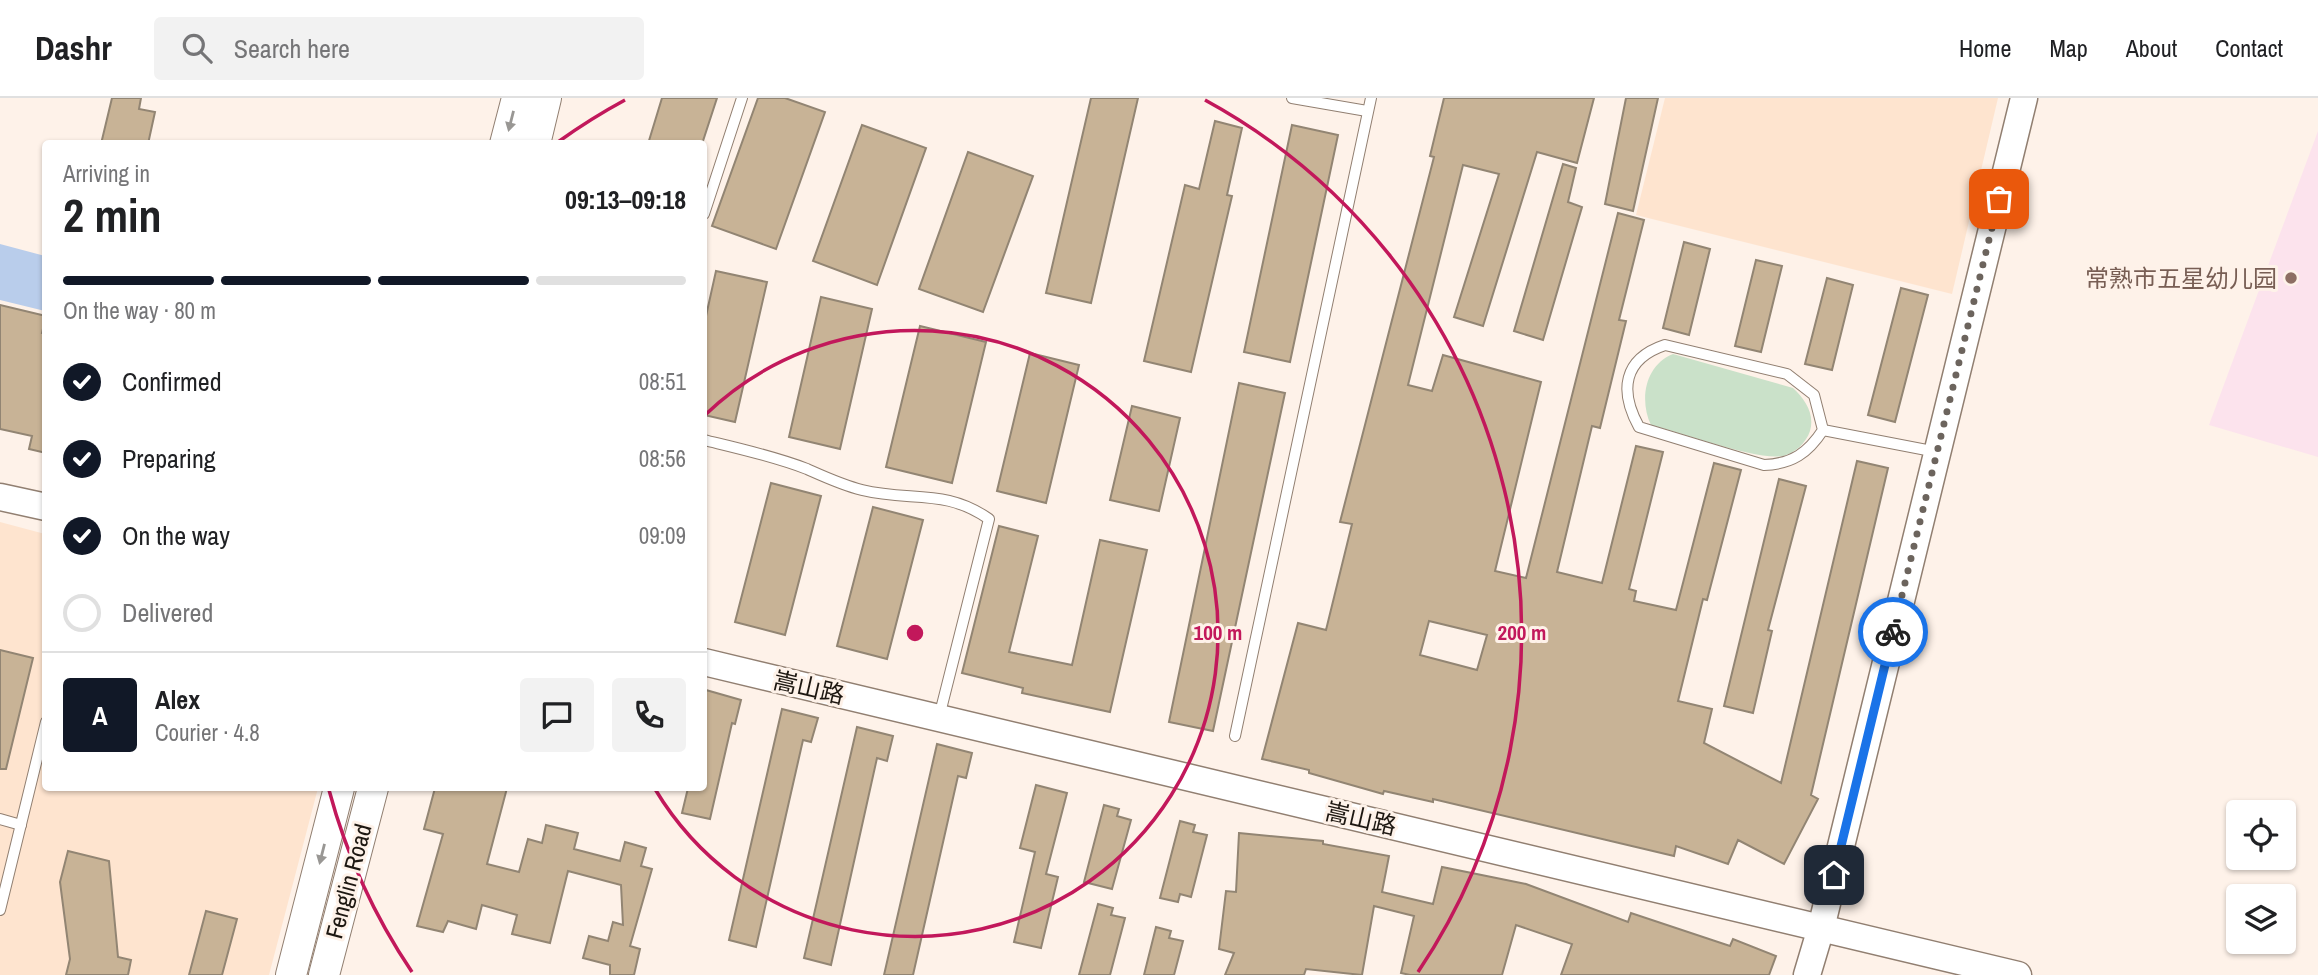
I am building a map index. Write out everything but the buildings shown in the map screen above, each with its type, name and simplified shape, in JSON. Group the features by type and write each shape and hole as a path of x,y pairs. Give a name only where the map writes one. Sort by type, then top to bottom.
{"main road":[{"path":"506,140 517,98"},
{"path":"536,140 546,98"},
{"name":"Fenglin Road","path":"291,975 338,791"},
{"name":"Fenglin Road","path":"324,975 372,791"}],"street":[{"path":"1807,975 1821,928 2024,98"},
{"path":"0,497 42,507"},
{"name":"嵩山路","path":"707,663 2018,975"}],"lane":[{"path":"707,205 742,98"},
{"path":"1292,98 1367,111"},
{"path":"1235,736 1371,98"},
{"path":"1665,345 1787,374 1814,395 1823,430 1812,446 1801,455 1785,464 1764,465 1639,427 1628,398 1628,378 1634,363 1665,345"},
{"path":"1823,430 1937,452"},
{"path":"707,441 805,468 835,483 865,491 960,502 989,519 939,718"},
{"path":"0,910 42,738"},
{"path":"0,820 21,825"}],"shaded area":[{"path":"1665,98 1998,98 1952,294 1636,215"},
{"name":"常熟市五星幼儿园","path":"2318,131 2318,457 2209,425"},
{"path":"0,522 42,533 42,791 317,791 269,975 0,975"}],"green space":[{"path":"1673,354 1793,388 1810,413 1811,425 1806,440 1792,453 1771,456 1737,450 1651,425 1645,405 1647,384 1656,366"}],"water":[{"path":"0,244 42,255 42,310 0,300"}],"way so far":[{"path":"1893,632 1999,199"}],"place":[{"name":"常熟市五星幼儿园","path":"2291,278"}],"route":[{"path":"1834,875 1893,632"}]}
